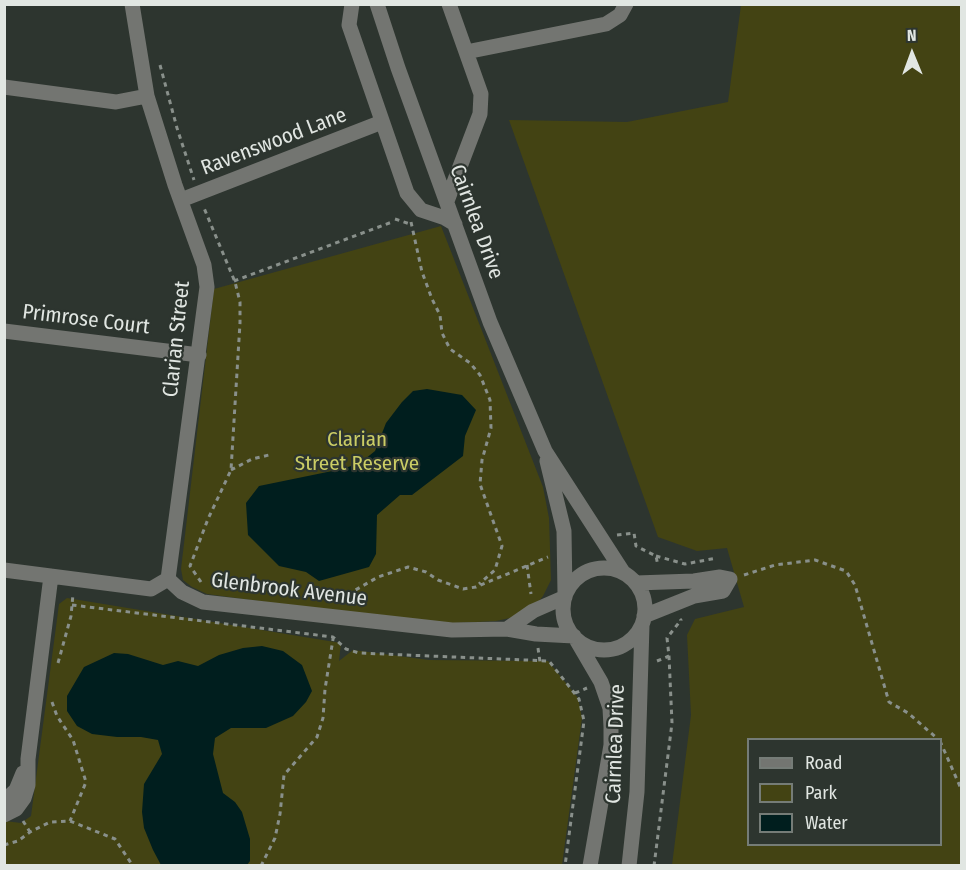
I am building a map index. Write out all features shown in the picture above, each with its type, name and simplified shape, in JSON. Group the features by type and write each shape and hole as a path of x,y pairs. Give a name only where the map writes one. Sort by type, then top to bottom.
{"street":[{"name":"Clarian Street","path":"132,4 147,96 204,265 207,287 168,579"},
{"path":"352,4 349,26 407,194 421,210 455,224"},
{"name":"Cairnlea Drive","path":"377,4 490,322 545,451 623,572"},
{"path":"447,201 480,114 481,94 449,4"},
{"path":"466,52 606,24 620,15 626,4"},
{"path":"4,87 116,102 147,96"},
{"name":"Ravenswood Lane","path":"181,200 382,122"},
{"name":"Primrose Court","path":"4,331 199,355"},
{"name":"Cairnlea Drive","path":"545,451 564,531 565,595"},
{"path":"609,568 623,572 636,583 643,595 645,607 643,620 634,637 621,646 607,650 583,644 574,637 564,617 565,595 579,575 592,569 609,568"},
{"path":"4,570 151,589 168,579"},
{"path":"4,815 16,809 24,798 28,785 28,759 51,576"},
{"path":"636,583 694,581 720,577 730,579 723,591 694,596 672,604 643,620"},
{"name":"Glenbrook Avenue","path":"168,579 182,592 203,602 452,630 507,629 574,637"},
{"path":"507,629 534,611 565,595"},
{"name":"Cairnlea Drive","path":"629,866 639,759 639,667 643,620"},
{"name":"Cairnlea Drive","path":"574,637 601,682 610,708 611,745 590,866"},
{"path":"4,801 16,790 28,759"}],"path":[{"path":"416,205 411,224 428,289 440,315 442,333 450,348 470,363 480,375 490,400 491,428 482,460 480,484 502,546 495,570 476,587"},
{"path":"234,281 393,220 411,224"},
{"path":"231,470 252,459 269,455"},
{"path":"601,538 634,533 636,546 656,556 685,564 717,558"},
{"path":"261,866 275,838 284,775 317,737 323,718 333,637 341,601 345,596 378,577 408,567 426,572 438,580 463,589 476,587 564,550"},
{"path":"656,556 663,581"},
{"path":"730,579 775,565 815,560 846,571 855,585 889,702 908,713 938,738"},
{"path":"56,670 72,605 74,579"},
{"path":"654,866 672,723 667,638 681,620 672,604"},
{"path":"72,605 333,637 346,649 359,653 549,661 579,699 584,720 565,866"},
{"path":"639,667 669,656"},
{"path":"575,693 601,682"},
{"path":"50,697 57,716 73,740 86,782 70,820"},
{"path":"942,745 962,791"},
{"path":"4,845 18,842 30,832 50,822 70,820 115,839 133,866"}],"green space":[{"path":"741,5 961,5 961,865 672,865 691,715 687,635 695,619 744,607 727,548 697,551 658,537 509,120 627,122 728,102"},
{"name":"Clarian Street Reserve","path":"441,226 543,487 549,518 551,580 543,596 535,606 519,616 496,621 413,622 207,594 192,587 183,580 181,569 214,289"},
{"path":"67,598 341,643 339,661 353,650 429,660 548,661 578,698 582,718 562,865 5,866 5,821 21,823 31,816 59,604"}],"water":[{"path":"427,389 462,395 476,410 465,436 463,456 412,495 400,495 377,515 376,554 369,567 319,581 306,572 279,566 248,535 246,503 259,486 342,469 360,463 375,451 386,423 402,402 413,391"},
{"path":"262,646 283,651 302,665 312,691 306,702 293,716 266,728 231,728 215,738 213,754 223,793 235,802 242,812 250,839 250,861 247,865 161,865 144,828 142,812 144,784 162,754 158,740 92,734 77,726 67,711 67,696 84,667 114,653 128,654 163,665 178,661 198,666 219,655 243,648"}]}
